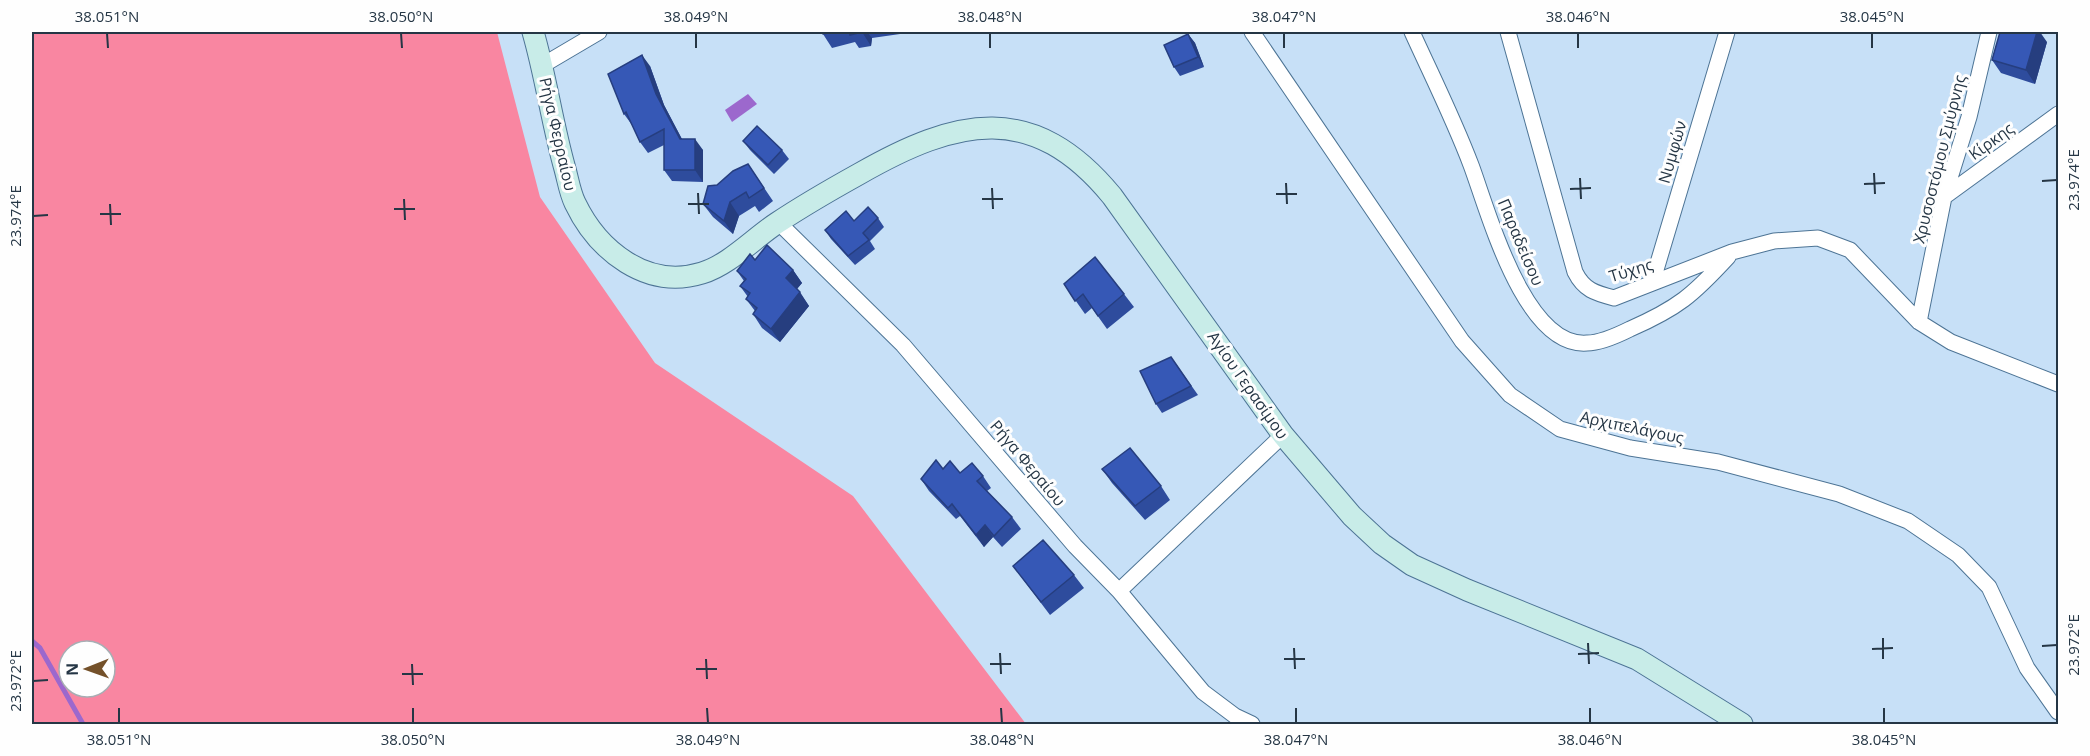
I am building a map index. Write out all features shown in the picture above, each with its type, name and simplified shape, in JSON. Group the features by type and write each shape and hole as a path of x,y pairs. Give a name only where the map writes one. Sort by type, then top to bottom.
{"street":[{"name":"Ρήγα Φερραίου","path":"533,32 543,65 557,140 574,202 610,253 640,270 673,278 704,273 778,222"},
{"path":"543,65 599,32"},
{"name":"Αρχιπελάγους","path":"1252,32 1462,341 1510,395 1560,429 1630,448 1718,462 1839,494 1908,521 1958,555 1989,587 2026,668 2058,712"},
{"name":"Παραδείσου","path":"1412,32 1471,163 1499,245 1518,288 1554,332 1575,342 1588,344 1624,332 1668,312 1693,294 1732,252"},
{"name":"Τύχης","path":"1508,32 1575,272 1581,285 1595,293 1614,298 1732,252 1774,241 1818,238 1850,250 1919,322"},
{"name":"Νυμφών","path":"1652,283 1727,32"},
{"name":"Χρυσοστόμου Σμύρνης","path":"1919,322 1944,197 1969,117 1989,32"},
{"name":"Κίρκης","path":"1944,197 2058,114"},
{"name":"Αγίου Γερασίμου","path":"778,222 894,154 976,127 1006,128 1030,133 1062,149 1090,169 1176,282 1283,435 1352,516 1382,544 1412,565 1637,658 1742,724"},
{"name":"Ρήγα Φεραίου","path":"778,222 903,345 1075,546 1119,591 1203,692 1235,716 1251,724"},
{"path":"1919,322 1951,342 2058,384"},
{"path":"1119,591 1283,435"}],"shaded area":[{"path":"32,32 497,32 540,197 655,363 853,496 1026,724 32,724"},
{"path":"748,94 757,104 732,122 725,110"}],"building":[{"path":"2000,32 2037,32 2026,70 1992,60"},
{"path":"1188,34 1198,57 1174,67 1164,45"},
{"path":"642,55 656,94 680,139 695,139 695,170 664,170 664,129 640,142 626,112 624,114 608,74"},
{"path":"757,126 782,150 768,165 743,141"},
{"path":"748,164 764,188 749,198 746,192 730,202 724,221 703,204 708,186 717,185 733,171"},
{"path":"868,207 878,218 863,233 869,240 848,256 825,230 846,211 854,221"},
{"path":"767,245 793,270 786,278 800,292 771,329 753,314 757,308 746,299 750,293 740,286 746,279 737,271 750,254 755,260"},
{"path":"1095,257 1124,294 1098,316 1083,294 1075,301 1064,284"},
{"path":"1171,357 1191,386 1156,404 1140,371"},
{"path":"1130,448 1161,486 1135,506 1102,469"},
{"path":"936,460 943,469 950,461 960,473 972,463 983,476 977,481 1012,517 994,536 985,525 976,535 952,504 948,508 921,479"},
{"path":"1043,540 1074,575 1041,602 1013,566"}],"waterway":[{"path":"32,641 40,648 83,724"}]}
